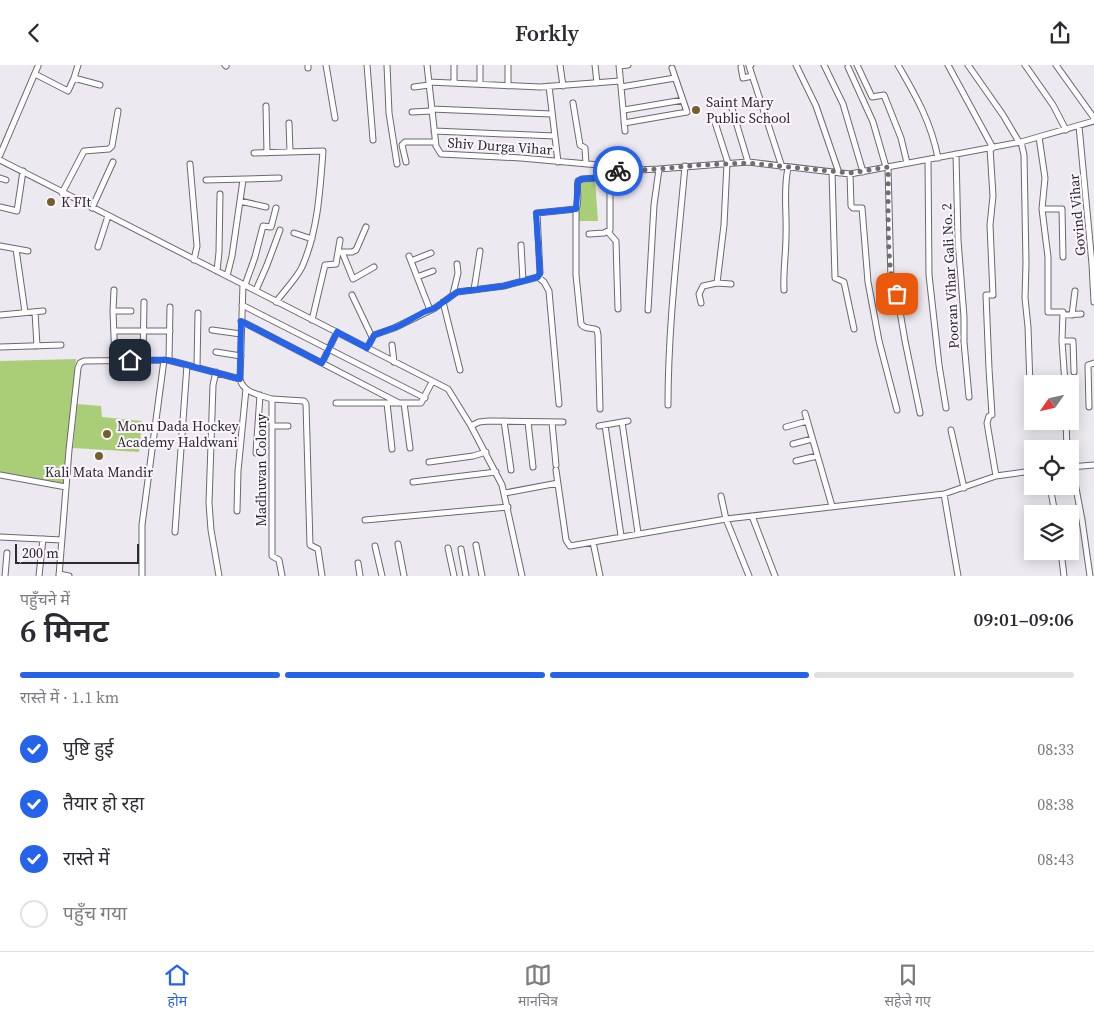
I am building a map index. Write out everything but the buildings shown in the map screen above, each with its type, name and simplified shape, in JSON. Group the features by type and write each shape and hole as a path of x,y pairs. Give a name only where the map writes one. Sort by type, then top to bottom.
{"street":[{"path":"35,74 68,91 78,65"},
{"path":"326,65 335,118"},
{"path":"366,65 373,140"},
{"path":"387,65 390,121 397,164"},
{"name":"Shiv Durga Vihar","path":"428,65 435,142 441,154 521,158 586,164 612,167 617,171 748,163 839,173 863,172 1020,142 1094,120"},
{"path":"454,65 454,83"},
{"path":"480,65 480,84"},
{"path":"508,65 508,86"},
{"path":"560,65 563,86"},
{"path":"595,65 597,83"},
{"path":"625,131 619,66 628,65"},
{"path":"751,65 749,66 752,76 785,168 786,236 783,268 784,290"},
{"path":"796,65 816,106 839,173"},
{"path":"824,65 843,104 863,172"},
{"path":"857,65 872,97 884,95 901,138 907,163"},
{"path":"898,65 928,119 938,158"},
{"path":"948,65 992,148 993,196 990,225 993,295 986,295 992,415 989,416 987,423 996,476"},
{"path":"968,65 1004,115 1020,142 1024,155 1025,298 1030,375"},
{"path":"1025,65 1066,129"},
{"path":"1056,65 1094,120"},
{"path":"0,155 38,67"},
{"path":"741,67 743,78 752,76"},
{"path":"848,67 872,122 887,167 891,280 897,294 904,341 920,413"},
{"path":"624,123 687,112 672,68"},
{"path":"74,78 100,85"},
{"path":"620,87 675,78"},
{"path":"414,87 429,83 563,86 620,81"},
{"path":"549,86 558,162"},
{"path":"624,110 683,100"},
{"path":"730,102 748,163"},
{"path":"573,103 580,145 585,148 586,164"},
{"path":"266,106 268,153"},
{"path":"412,112 431,110 552,114"},
{"path":"62,193 84,151 108,149 112,146 118,111"},
{"path":"714,116 727,163 724,225 717,283"},
{"path":"289,123 290,152"},
{"name":"Govind Vihar","path":"1079,126 1094,302"},
{"path":"434,131 555,136"},
{"path":"1039,137 1045,178 1042,209 1048,257 1048,312 1063,312 1063,315 1080,314"},
{"path":"406,162 402,145 405,142 435,142"},
{"path":"254,153 323,151 318,207 312,239 301,268 276,302"},
{"name":"Pooran Vihar Gali No. 2","path":"956,155 958,240 969,397"},
{"path":"0,160 448,389 473,425 505,493 522,576"},
{"path":"928,160 928,275 946,408"},
{"path":"92,208 113,162"},
{"path":"190,164 197,246 194,260"},
{"path":"668,405 668,361 673,288 685,166"},
{"path":"648,310 654,205 659,169"},
{"path":"0,207 18,211 23,171"},
{"path":"600,409 598,335 597,330 594,328 586,328 581,324 576,275 578,181 610,176 617,171"},
{"path":"832,172 835,278 844,282 854,329"},
{"path":"850,173 851,206 853,208 862,207 868,282 879,341 897,410"},
{"path":"608,231 610,225 610,176"},
{"path":"206,180 279,178"},
{"path":"227,276 232,257 243,180"},
{"path":"217,271 220,194"},
{"path":"240,201 266,207"},
{"path":"237,511 246,389 240,379 244,285 255,257 263,226 271,227 276,208"},
{"path":"538,277 540,273 536,213 576,209"},
{"path":"1042,209 1062,209 1063,257"},
{"path":"98,247 108,216"},
{"path":"340,252 356,250 366,227"},
{"path":"256,290 280,230"},
{"path":"589,234 608,231"},
{"path":"608,231 616,241 618,309"},
{"path":"294,233 312,239"},
{"path":"312,320 325,265 336,264 340,252 340,240"},
{"path":"521,245 523,281"},
{"path":"0,246 28,251"},
{"path":"16,249 25,312"},
{"path":"474,290 480,251"},
{"path":"340,252 353,279 374,267"},
{"path":"430,310 410,258 431,253"},
{"path":"453,294 458,273 457,264"},
{"path":"417,277 433,271"},
{"path":"367,348 372,337 377,333 394,328 430,310 457,292 538,277"},
{"path":"538,277 544,282 549,291 559,403"},
{"path":"701,303 700,289 706,285 717,283 731,284"},
{"path":"114,290 115,361"},
{"path":"1072,315 1075,291"},
{"path":"352,295 372,337"},
{"path":"143,360 144,302"},
{"path":"443,302 460,370"},
{"path":"242,305 424,398"},
{"path":"142,576 142,525 170,331 170,307"},
{"path":"0,315 43,311"},
{"path":"113,311 131,311"},
{"path":"35,312 37,346"},
{"path":"197,367 198,313"},
{"path":"1063,315 1062,341 1064,375"},
{"path":"241,321 401,403"},
{"path":"114,331 170,331"},
{"path":"212,331 241,334"},
{"path":"322,363 337,332"},
{"path":"1062,341 1073,341 1074,372"},
{"path":"0,347 61,345"},
{"path":"392,345 394,362"},
{"path":"216,352 241,356"},
{"path":"69,576 59,575 66,487 80,363 84,361 166,360 240,379"},
{"path":"1089,407 1088,365 1094,363"},
{"path":"174,532 187,365"},
{"path":"216,372 209,503 211,530 219,576"},
{"path":"336,403 401,403 419,405 432,381"},
{"name":"Madhuvan Colony","path":"246,389 272,399 272,554 280,559 282,576"},
{"path":"256,453 260,395"},
{"path":"272,399 304,401 306,404 310,545 318,549 322,576"},
{"path":"387,403 392,449"},
{"path":"401,403 410,448"},
{"path":"805,413 832,506"},
{"path":"504,421 511,470"},
{"path":"473,425 479,422 563,421"},
{"path":"621,536 602,425 628,421"},
{"path":"786,427 807,421"},
{"path":"528,422 533,467"},
{"path":"552,422 558,483 567,543 570,546 726,519 944,494 996,476 1024,472"},
{"path":"622,422 638,533"},
{"path":"273,426 288,426"},
{"path":"952,430 964,487"},
{"path":"793,444 812,439"},
{"path":"429,462 473,456 486,452"},
{"path":"796,461 817,456"},
{"path":"1079,466 1094,465"},
{"path":"413,482 496,473"},
{"path":"0,475 66,487"},
{"path":"505,493 558,483"},
{"path":"944,494 958,576"},
{"path":"1077,495 1090,576"},
{"path":"721,496 726,519 748,576"},
{"path":"366,520 508,507"},
{"path":"752,516 775,576"},
{"path":"0,535 41,537 43,539 62,541"},
{"path":"39,576 43,539"},
{"path":"593,542 600,576"},
{"path":"398,544 404,576"},
{"path":"476,545 482,576"},
{"path":"375,546 382,576"},
{"path":"448,548 454,576"},
{"path":"461,549 466,576"},
{"path":"5,576 7,553"},
{"path":"1062,560 1064,576"},
{"path":"358,563 360,576"}],"green space":[{"path":"583,180 595,180 598,221 578,221 580,206 578,183"},
{"path":"76,359 63,484 0,473 0,361"},
{"name":"Monu Dada Hockey Academy Haldwani","path":"77,404 101,406 102,417 142,421 139,452 73,448"}],"way so far":[{"path":"618,171 748,163 850,173 888,167 891,280 897,294"}],"place":[{"name":"Saint Mary Public School","path":"696,110"},
{"name":"K FIt","path":"51,202"},
{"name":"Monu Dada Hockey Academy Haldwani","path":"107,434"},
{"name":"Kali Mata Mandir","path":"99,456"}],"route":[{"path":"130,360 168,360 240,379 241,321 322,363 337,332 367,348 372,337 377,333 399,326 435,308 457,292 504,286 536,279 540,273 536,213 576,209 578,207 577,184 579,180 609,177 618,171"}]}
